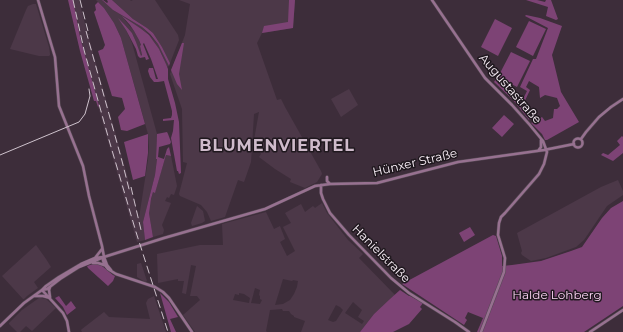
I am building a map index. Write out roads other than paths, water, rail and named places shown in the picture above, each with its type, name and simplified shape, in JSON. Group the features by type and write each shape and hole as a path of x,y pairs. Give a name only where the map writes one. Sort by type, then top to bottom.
{"main road":[{"path":"38,0 55,57 59,106 83,166 104,257 112,272"},
{"name":"Augustastraße","path":"432,0 485,78 515,108 541,139 547,150"},
{"path":"581,139 583,143 581,147 577,147 574,144 574,141 576,139 581,139 599,117 623,99"},
{"path":"541,139 541,147 538,151 544,154 546,160"},
{"name":"Hünxer Straße","path":"104,257 156,240 265,209 316,186 330,184 376,183 458,162 547,150 574,144"},
{"path":"481,332 502,278 505,266 505,258 498,235 498,227 501,217 539,174 548,154 547,150"},
{"path":"326,177 330,184"},
{"path":"375,187 376,183"},
{"name":"Hanielstraße","path":"321,185 321,193 330,213 349,235 391,278 409,293 469,332"},
{"path":"94,258 102,248"},
{"path":"0,326 24,303 67,272 94,258 104,257"},
{"path":"42,290 87,264 104,257"},
{"path":"104,257 103,261 108,270 163,292 169,298 192,332"},
{"path":"87,264 96,262 105,266"},
{"path":"50,298 49,290 51,285"},
{"path":"42,290 62,311 65,316 69,332"},
{"path":"35,296 50,298"},
{"path":"590,332 623,310"}],"tram line":[{"path":"0,155 79,122 85,114 90,96 89,89"}],"railway":[{"path":"73,0 84,50 109,140 136,232 168,332"},
{"path":"80,0 89,35"},
{"path":"86,31 130,193"},
{"path":"131,187 141,230"}],"district":[{"name":"BLUMENVIERTEL","path":"277,146"}],"park label":[{"name":"Halde Lohberg","path":"557,295"}]}
